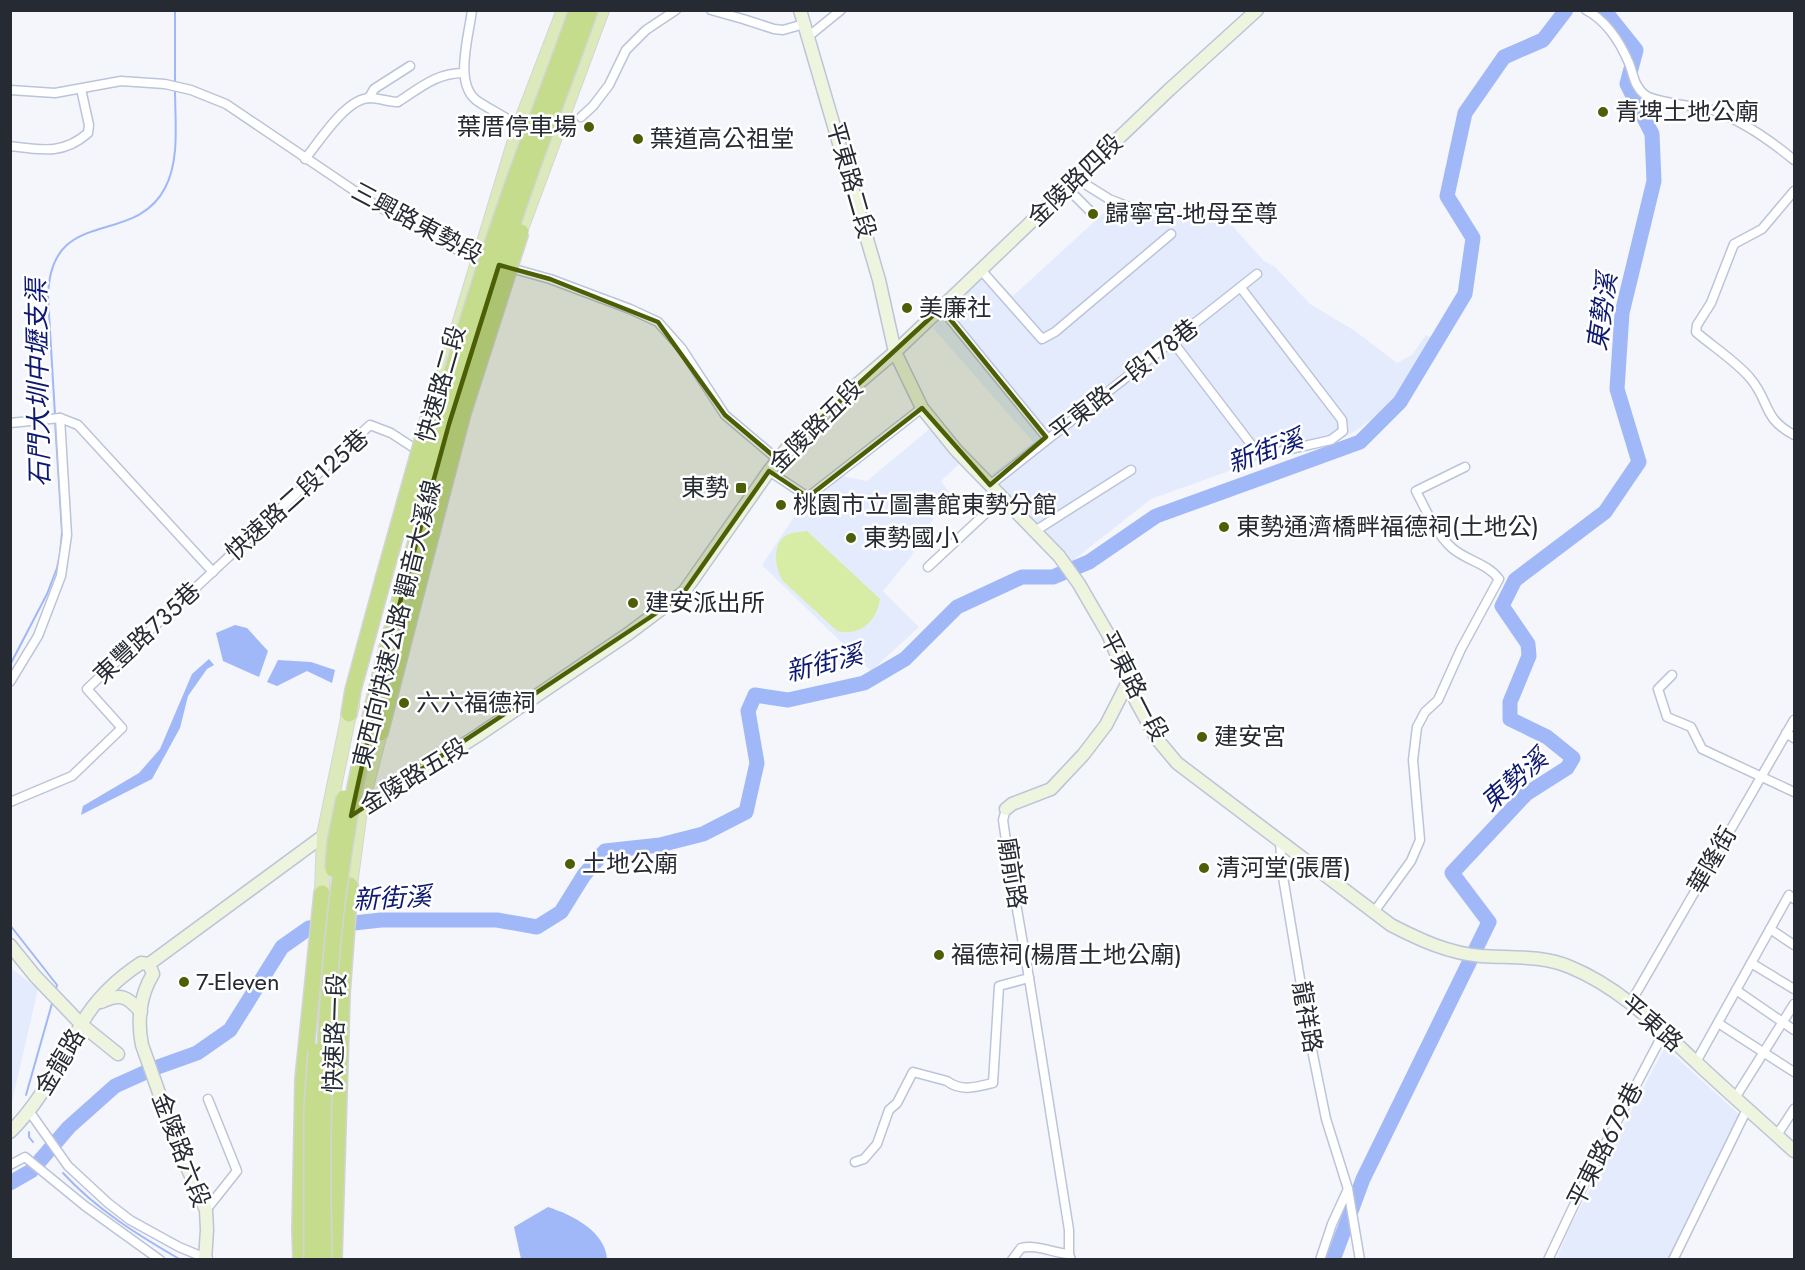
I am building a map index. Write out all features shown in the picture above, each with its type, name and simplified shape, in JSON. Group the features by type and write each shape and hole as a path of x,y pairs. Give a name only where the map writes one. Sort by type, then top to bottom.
{"highway":[{"name":"東西向快速公路 觀音大溪線","path":"324,1260 324,1089 329,974 341,870 360,769 390,639 449,424 564,64 577,10"},
{"name":"東西向快速公路 觀音大溪線","path":"312,1260 312,1108 335,843 362,713 430,449 502,216 564,64 590,10"},
{"path":"349,714 353,690 418,448 516,153 564,64"},
{"path":"380,733 463,413 562,104 564,64"},
{"path":"332,1260 344,931 350,885"},
{"path":"301,1260 303,1078 322,900"}],"main road":[{"name":"快速路二段","path":"324,835 349,714 357,696 422,448 519,127 564,10"},
{"name":"快速路二段","path":"360,810 380,733 382,699 461,402 506,267 602,10"},
{"path":"350,885 360,810"},
{"path":"322,900 324,835"},
{"name":"快速路一段","path":"332,1260 336,997 344,931"},
{"name":"快速路一段","path":"307,1260 303,1143 319,935"}],"street":[{"path":"472,10 463,73 465,86 475,99 513,122"},
{"path":"581,117 609,85 626,50 646,30 676,10"},
{"path":"711,10 774,29 783,30 804,24"},
{"name":"平東路二段","path":"800,10 879,280 895,352"},
{"path":"809,36 841,10"},
{"name":"金陵路四段","path":"895,352 1169,90 1257,10"},
{"path":"1590,12 1613,33 1629,64 1636,87 1647,97 1713,111 1764,136 1794,160"},
{"path":"369,98 374,89 410,66"},
{"path":"305,159 340,116 356,102 369,98 398,102 435,78 463,73"},
{"name":"三興路東勢段","path":"10,90 55,93 121,81 165,84 191,90 226,104 374,204 450,246 478,259 550,279 658,322 682,349 725,415 777,459"},
{"path":"10,146 46,150 64,148 81,139 88,133 89,125 81,89"},
{"path":"1077,179 1109,199 1137,210"},
{"path":"1067,188 1089,210"},
{"path":"1794,191 1762,230 1734,244 1711,303 1697,325 1696,332 1750,378 1771,418 1784,430 1794,435"},
{"path":"981,270 1042,339 1055,332 1171,234"},
{"name":"平東路一段178巷","path":"990,485 1257,274"},
{"path":"1173,342 1260,456 1331,440 1343,431 1342,420 1241,288"},
{"path":"941,308 1048,439"},
{"name":"平東路一段","path":"895,352 922,408 956,450 1059,556 1079,584 1108,634 1136,701 1157,738 1177,763 1391,925 1446,950 1479,956"},
{"name":"金陵路五段","path":"149,964 324,835 477,736 628,634 684,592 777,459 834,404 895,352"},
{"path":"769,471 808,497 922,408"},
{"path":"10,682 38,636 61,576 67,535 60,418"},
{"path":"10,423 60,418 78,425 213,572"},
{"name":"快速路二段125巷","path":"213,572 370,425 391,433 414,448"},
{"path":"1374,912 1411,861 1420,840 1413,760 1417,727 1425,712 1438,699 1461,649 1499,579 1492,570 1453,549 1443,538 1416,491 1464,467"},
{"path":"1035,531 1131,470"},
{"path":"928,567 1002,498"},
{"name":"東豐路735巷","path":"10,802 72,776 122,728 87,689 213,572"},
{"path":"1672,675 1658,689 1667,717 1690,728 1702,749 1794,792"},
{"name":"廟前路","path":"1070,1257 1069,1230 1003,820 1006,809 1012,804 1050,789 1075,764 1106,725 1128,682"},
{"name":"華隆街","path":"1631,1002 1761,775 1790,735 1794,720"},
{"name":"龍祥路","path":"1280,842 1282,871 1311,1045 1326,1119 1348,1189 1360,1260"},
{"path":"1696,1062 1770,929 1792,897"},
{"path":"1770,929 1794,945"},
{"path":"10,945 35,976 82,1025 118,1054"},
{"name":"平東路","path":"1479,956 1528,957 1568,966 1598,980 1631,1002 1794,1151"},
{"name":"金龍路","path":"10,1132 42,1095 97,1003 123,975 141,963 149,964"},
{"path":"1751,963 1794,989"},
{"name":"金陵路六段","path":"149,964 153,974 144,988 138,1028 147,1061 179,1149 206,1210 206,1259"},
{"path":"855,1162 864,1158 877,1144 889,1110 897,1103 913,1072 967,1089 993,1083 999,986 1029,978"},
{"path":"1736,990 1794,1030"},
{"path":"97,1003 113,996 124,997 141,1012"},
{"path":"1735,1098 1794,1004"},
{"path":"1718,1023 1794,1072"},
{"name":"平東路679巷","path":"1548,1260 1584,1184 1664,1032"},
{"path":"206,1210 237,1171 208,1099"},
{"path":"1673,1260 1748,1109"},
{"path":"1776,1136 1794,1109"},
{"path":"29,1111 68,1166 87,1185 130,1220 206,1259"},
{"path":"10,1165 25,1157 85,1206 160,1260"},
{"path":"1320,1260 1332,1224 1348,1189"},
{"path":"1012,1260 1021,1248 1029,1246 1070,1257"}],"highlighted area":[{"path":"499,265 550,279 658,322 725,415 777,459 941,308 1046,437 990,485 922,408 808,497 769,471 684,592 667,606 351,816 390,639 449,424"}],"shaded area":[{"path":"1118,200 1169,211 1188,220 1226,219 1264,261 1275,267 1310,304 1355,331 1397,363 1412,355 1426,335 1434,339 1402,395 1357,430 1335,442 1257,461 1151,499 1071,562 991,475 1033,442 933,328 986,269 1013,296"},
{"name":"東勢國小","path":"932,427 961,462 941,481 949,492 910,558 883,591 919,627 871,671 762,565 796,514 801,518 841,476 867,481"},
{"path":"11,968 38,989 11,1106"},
{"path":"1665,1047 1742,1117 1670,1259 1556,1260 1570,1227"}],"green space":[{"path":"807,531 880,599 871,620 860,629 853,632 837,631 780,576 776,557 778,544 787,535"}],"water":[{"path":"235,625 247,628 268,651 259,677 223,661 216,633"},
{"path":"209,659 214,665 207,669 188,696 180,728 152,779 81,815 83,806 139,773 160,749 192,674"},
{"path":"278,660 311,662 335,670 332,683 307,671 277,686 267,682"},
{"path":"548,1207 577,1220 594,1232 605,1249 607,1259 521,1259 514,1227"}],"waterway":[{"name":"石門大圳中壢支渠","path":"175,10 175,83"},
{"name":"新街溪","path":"10,1183 31,1171 69,1127 115,1086 197,1053 230,1030 282,947 309,928 381,920 497,920 537,927 561,912 584,875 605,851 660,845 703,834 746,812 757,763 748,711 755,695 788,700 864,683 905,659 957,607 1022,577 1053,577 1089,562 1156,516 1360,442 1400,402 1465,294 1473,238 1447,196 1465,113 1504,57 1543,40 1566,10"},
{"name":"東勢溪","path":"1333,1260 1363,1179 1489,922 1452,873 1526,794 1567,768 1573,758 1547,737 1510,719 1510,702 1529,656 1528,644 1502,606 1515,580 1605,512 1639,462 1617,389 1622,313 1654,181 1652,134 1627,84 1636,50 1604,10"},
{"name":"石門大圳中壢支渠","path":"55,415 48,297 52,268 63,249 78,237 134,217 151,206 165,188 175,153 175,89"},
{"name":"石門大圳中壢支渠","path":"10,665 47,594 60,554 62,532 55,421"},
{"path":"10,925 57,985 55,992"},
{"path":"26,1095 53,1000"},
{"path":"29,1132 29,1137 33,1142"},
{"path":"63,1173 104,1210 181,1260"}],"place":[{"name":"青埤土地公廟","path":"1603,112"},
{"name":"葉厝停車場","path":"589,127"},
{"name":"葉道高公祖堂","path":"638,139"},
{"name":"歸寧宮-地母至尊","path":"1093,214"},
{"name":"美廉社","path":"907,308"},
{"name":"東勢","path":"741,488"},
{"name":"桃園市立圖書館東勢分館","path":"781,505"},
{"name":"東勢通濟橋畔福德祠(土地公)","path":"1224,527"},
{"name":"東勢國小","path":"851,538"},
{"name":"建安派出所","path":"633,603"},
{"name":"六六福德祠","path":"404,703"},
{"name":"建安宮","path":"1202,737"},
{"name":"土地公廟","path":"570,864"},
{"name":"清河堂(張厝)","path":"1204,868"},
{"name":"福德祠(楊厝土地公廟)","path":"939,955"},
{"name":"7-Eleven","path":"184,982"}]}
